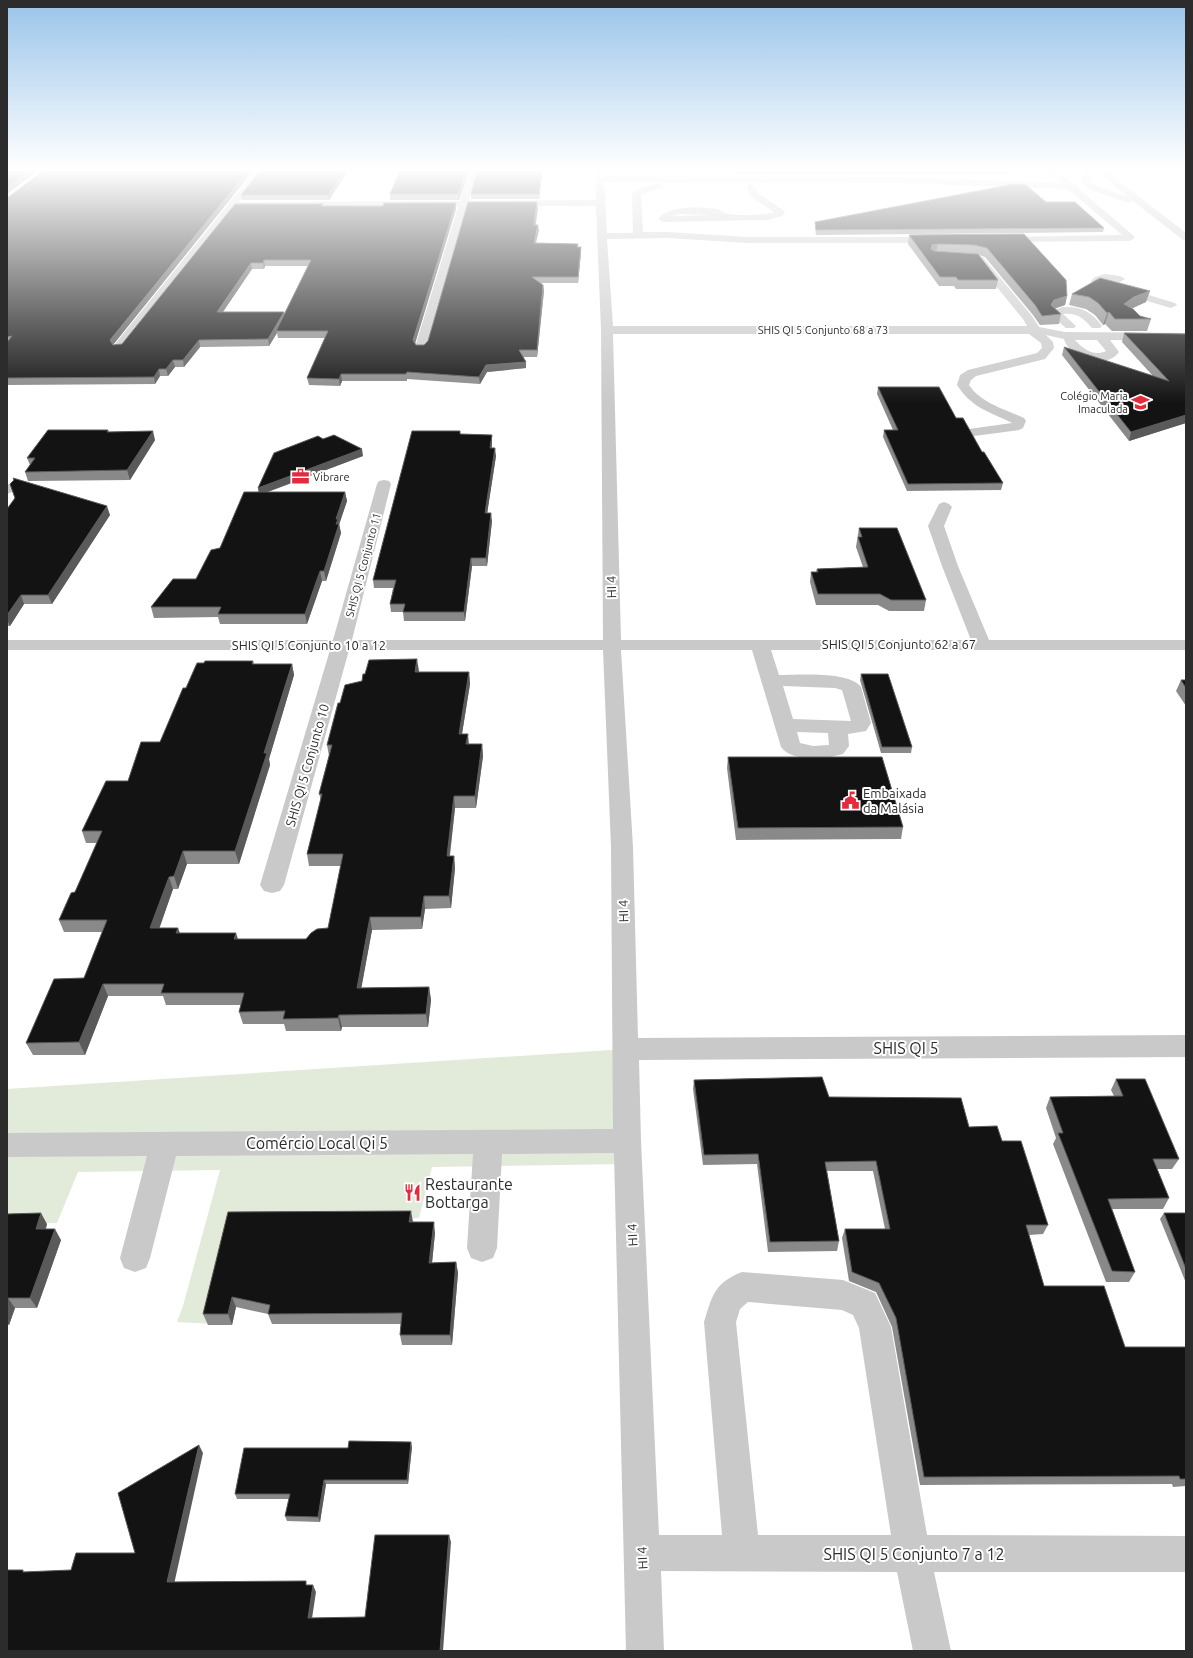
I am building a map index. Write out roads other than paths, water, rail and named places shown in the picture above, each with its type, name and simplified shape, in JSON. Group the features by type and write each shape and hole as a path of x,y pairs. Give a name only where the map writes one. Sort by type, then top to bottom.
{"street":[{"path":"119,347 197,248"},
{"path":"421,347 451,248"},
{"name":"HI 4","path":"603,248 608,330 612,644 622,847 627,1140 630,1172 645,1651"},
{"path":"972,258 981,260 1028,318 1035,330 1047,342 1048,348 1042,356 972,373 966,378 963,385 969,395 983,405 1019,421 1018,425 1014,427 974,432"},
{"path":"1120,279 1105,277 1096,281 1097,283 1103,285 1175,304 1150,309"},
{"path":"1068,310 1085,314 1098,331 1113,352 1110,355 1104,356 1085,355 1080,352 1056,313 1058,311 1068,310"},
{"path":"1098,331 1126,325"},
{"name":"SHIS QI 5 Conjunto 68 a 73","path":"608,330 1098,331"},
{"path":"1098,331 1186,337"},
{"name":"SHIS QI 5 Conjunto 11","path":"342,645 384,484"},
{"path":"944,507 936,526 950,566 982,644"},
{"name":"SHIS QI 5 Conjunto 62 a 67","path":"612,644 1186,645"},
{"name":"SHIS QI 5 Conjunto 10 a 12","path":"7,646 612,644"},
{"path":"759,644 785,725 837,728 859,727 861,723 852,687 838,682 771,680"},
{"name":"SHIS QI 5 Conjunto 10","path":"272,885 342,645"},
{"name":"SHIS QI 5","path":"626,1049 1186,1046"},
{"name":"Comércio Local Qi 5","path":"7,1145 627,1140"},
{"path":"482,1248 488,1142"},
{"path":"135,1258 165,1144"},
{"path":"742,1554 720,1322 727,1300 742,1287 843,1295 864,1304 876,1327 912,1554 932,1651"},
{"name":"SHIS QI 5 Conjunto 7 a 12","path":"642,1553 1186,1554"}],"place":[{"name":"Colégio Maria Imaculada","path":"1141,402"},
{"name":"Vibrare","path":"300,477"},
{"name":"Embaixada da Malásia","path":"850,800"},
{"name":"Restaurante Bottarga","path":"412,1193"}]}
